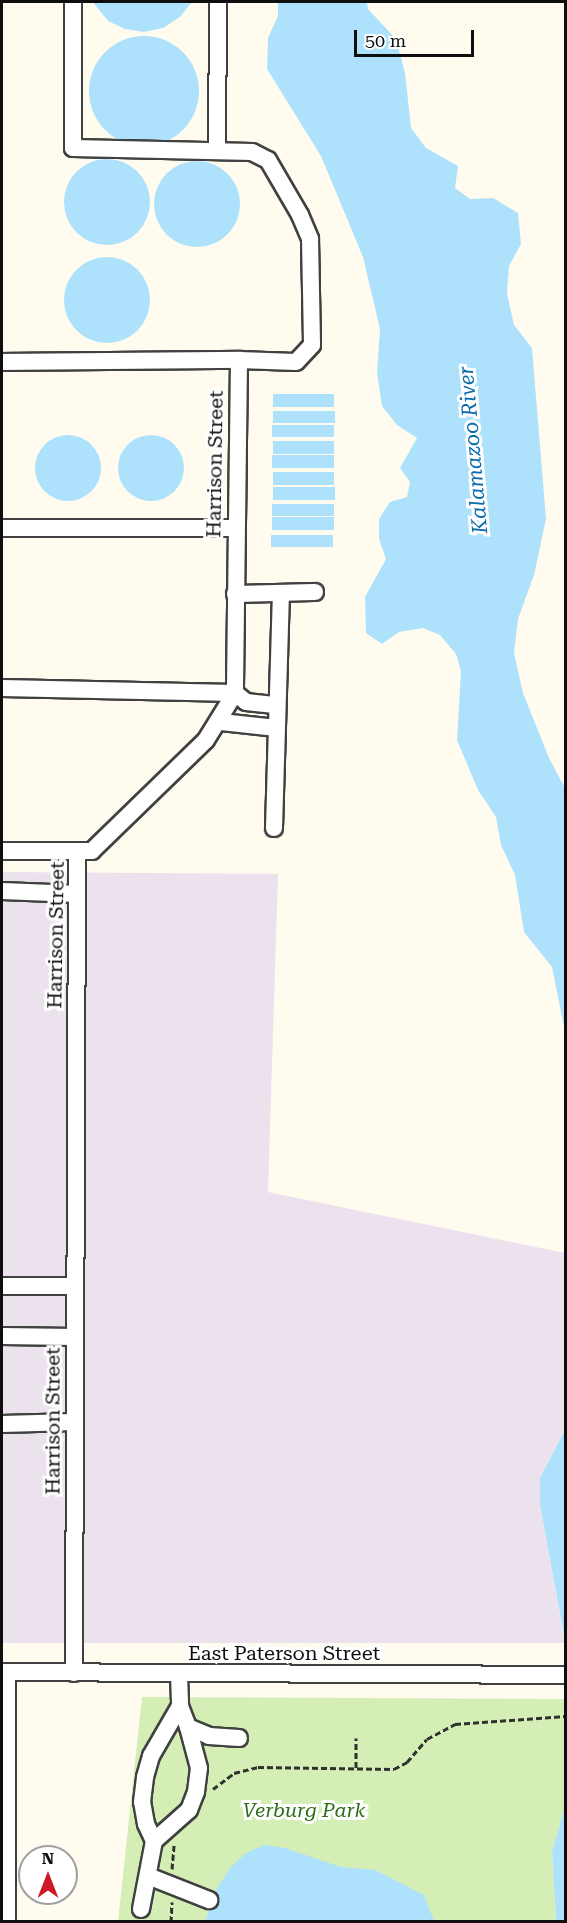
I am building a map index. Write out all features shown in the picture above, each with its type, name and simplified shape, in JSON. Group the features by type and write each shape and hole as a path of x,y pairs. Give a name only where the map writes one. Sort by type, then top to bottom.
{"street":[{"path":"2,362 238,360 296,362 312,345 310,239 268,160 252,152 217,150 160,153 73,148 73,2"},
{"path":"217,150 218,2"},
{"name":"Harrison Street","path":"74,1673 77,852 92,851 206,740 220,722 235,693 238,360"},
{"path":"2,528 235,528"},
{"path":"235,594 315,592"},
{"path":"274,828 281,593"},
{"path":"2,688 235,693 246,702 277,705"},
{"path":"220,722 277,728"},
{"path":"2,851 77,852"},
{"path":"2,891 77,894"},
{"path":"2,1286 75,1286"},
{"path":"2,1336 75,1337"},
{"path":"2,1424 74,1422"},
{"path":"4,1672 7,1922"},
{"name":"East Paterson Street","path":"4,1672 566,1675"},
{"path":"154,1841 189,1810 196,1792 199,1768 180,1706 180,1674"},
{"path":"141,1909 154,1841 146,1824 142,1802 145,1777 151,1756 180,1706"},
{"path":"188,1727 209,1736 239,1738"},
{"path":"148,1876 209,1900"}],"path":[{"path":"205,1797 245,1769 400,1767 440,1730 470,1720 566,1716"},
{"path":"356,1738 356,1768"},
{"path":"171,1922 176,1837"}],"shaded area":[{"path":"2,872 278,874 268,1192 565,1253 565,1430 540,1478 540,1505 565,1643 2,1643"}],"green space":[{"name":"Verburg Park","path":"142,1697 565,1699 565,1806 552,1853 556,1921 118,1922"}],"water":[{"path":"93,2 192,2 180,17 163,28 144,32 125,29 108,21"},
{"name":"Kalamazoo River","path":"278,2 367,2 368,9 396,39 405,73 411,128 426,148 458,166 455,188 470,199 493,198 518,213 521,244 509,266 507,293 514,325 532,348 546,519 534,575 518,619 514,653 523,693 549,758 565,788 565,1032 552,967 524,932 515,875 501,845 496,817 478,790 457,740 461,671 456,654 440,635 423,628 399,632 382,644 366,633 365,597 386,559 379,539 379,519 390,502 407,497 410,482 400,468 417,438 397,425 382,406 377,373 380,329 363,257 321,156 267,69 268,38 278,16"},
{"path":"144,36 165,40 183,52 195,70 199,91 195,112 183,130 165,142 144,146 123,142 105,130 93,112 89,91 93,70 105,52 123,40"},
{"path":"107,159 131,166 143,178 150,202 143,226 131,238 107,245 83,238 71,226 64,202 71,178 83,166"},
{"path":"197,161 221,168 233,180 240,204 233,228 221,240 197,247 173,240 161,228 154,204 161,180 173,168"},
{"path":"107,257 131,264 143,276 150,300 143,324 131,336 107,343 83,336 71,324 64,300 71,276 83,264"},
{"path":"273,394 334,394 334,407 273,407"},
{"path":"273,411 335,411 335,423 273,423"},
{"path":"272,425 334,425 334,437 272,437"},
{"path":"61,435 75,435 87,440 96,449 101,468 99,481 92,492 75,501 61,501 49,496 40,487 35,475 35,461 40,449 49,440"},
{"path":"144,435 158,435 170,440 179,449 184,468 182,481 175,492 158,501 144,501 132,496 123,487 118,475 118,461 123,449 132,440"},
{"path":"273,441 334,441 334,454 273,454"},
{"path":"272,455 334,455 334,468 272,468"},
{"path":"273,472 334,472 334,485 273,485"},
{"path":"273,487 335,487 335,500 273,500"},
{"path":"272,504 334,504 334,516 272,516"},
{"path":"272,517 334,517 334,530 272,530"},
{"path":"271,535 333,535 333,547 271,547"},
{"path":"565,1430 565,1641 540,1505 540,1478"},
{"path":"565,1806 565,1921 556,1921 552,1852"},
{"path":"264,1845 285,1848 341,1867 375,1870 424,1895 434,1921 205,1922 216,1890 230,1868 246,1853"}]}
